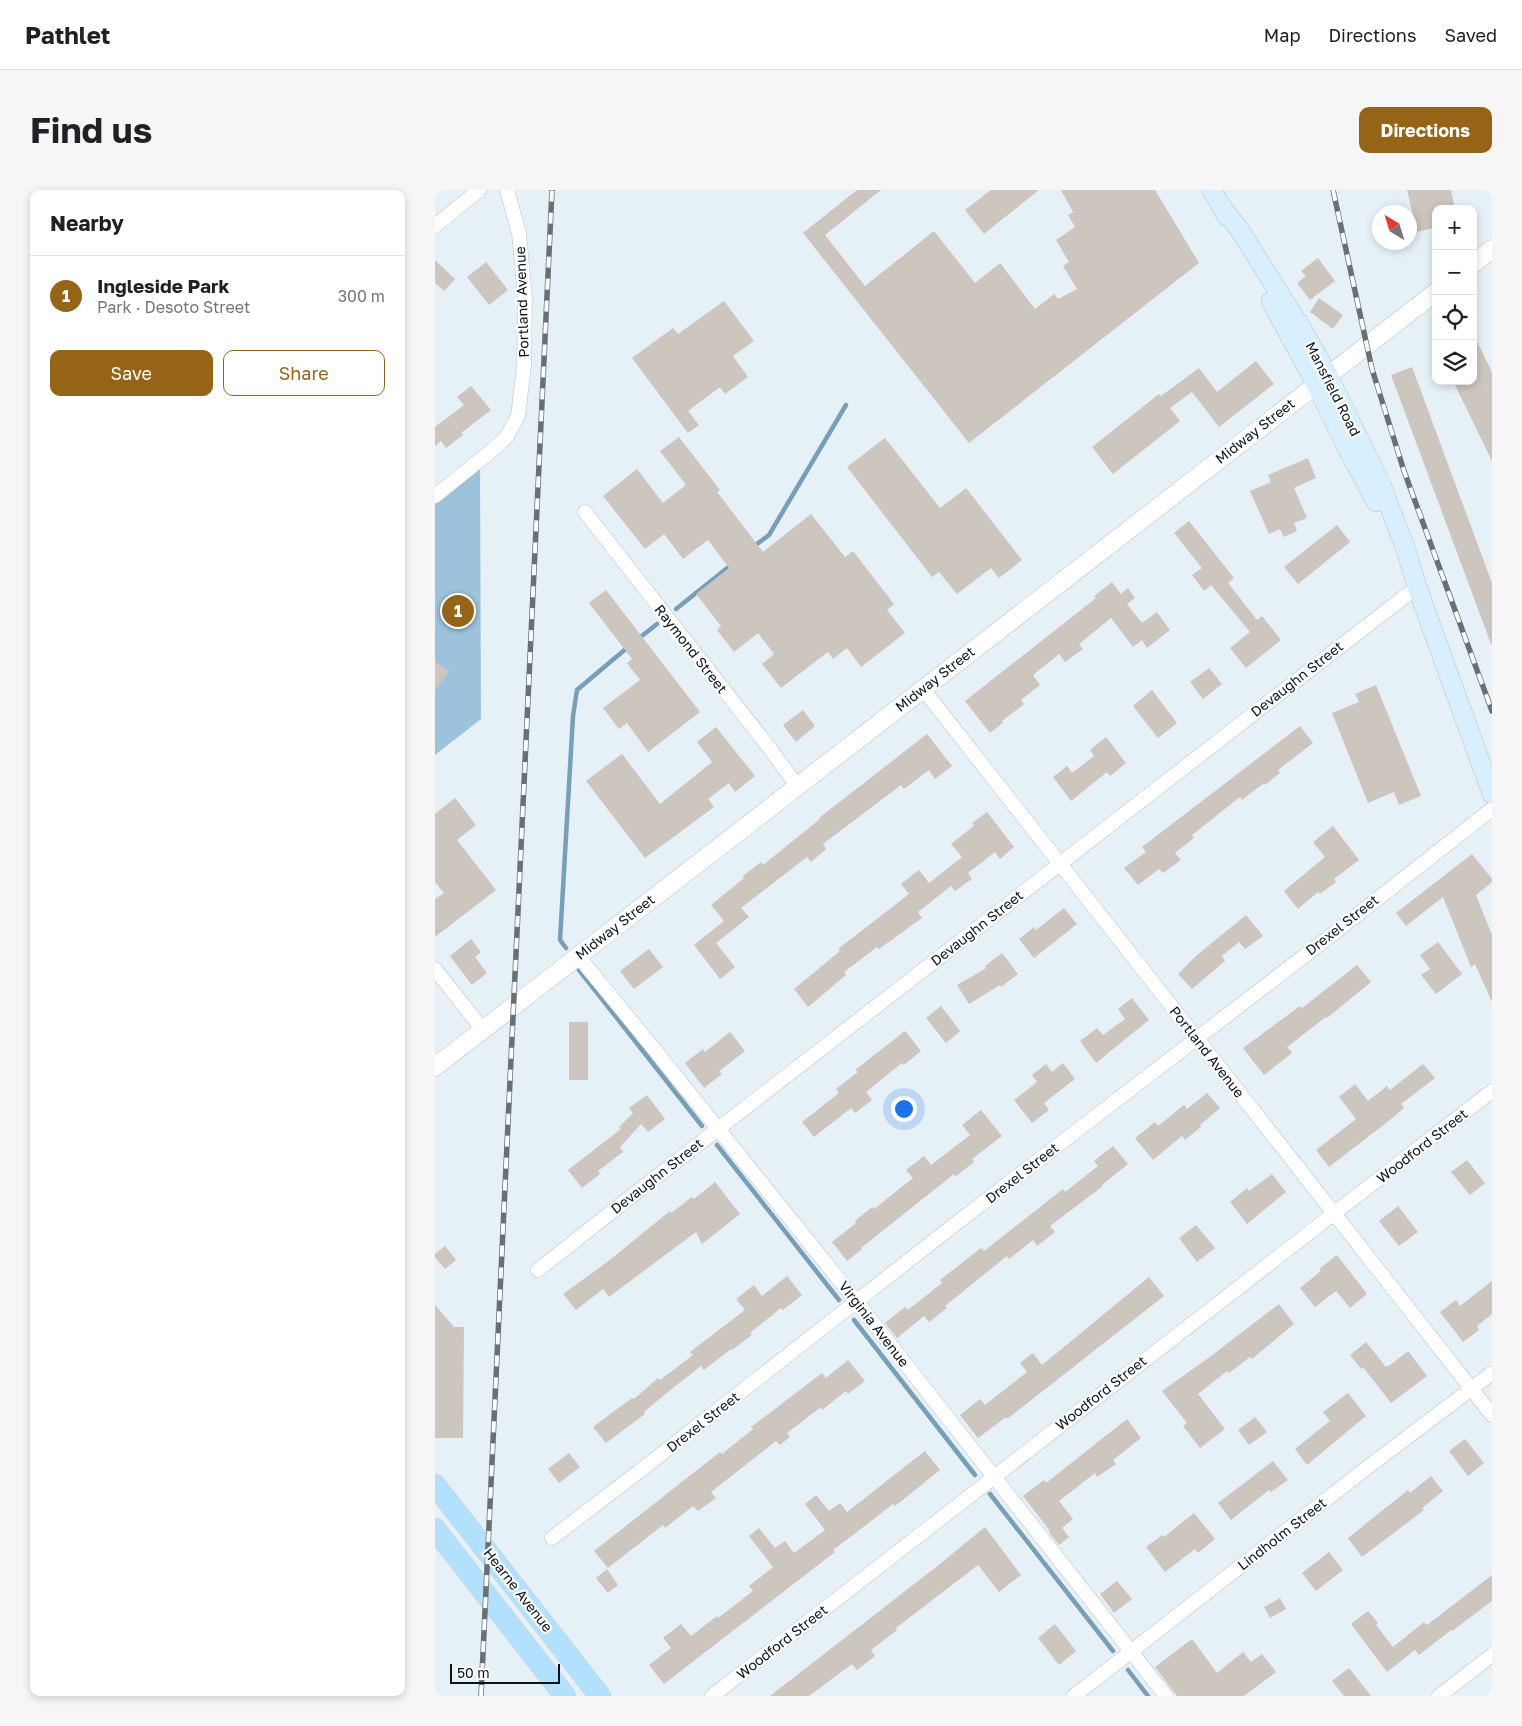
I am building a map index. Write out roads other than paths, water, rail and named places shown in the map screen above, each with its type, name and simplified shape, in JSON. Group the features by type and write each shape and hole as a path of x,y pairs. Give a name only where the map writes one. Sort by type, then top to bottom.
{"main road":[{"name":"Mansfield Road","path":"1211,190 1239,229 1302,329 1322,379 1382,487 1407,550 1417,586 1492,794"},
{"name":"Hearne Avenue","path":"435,1485 600,1696"},
{"name":"Hearne Avenue","path":"435,1529 565,1696"}],"street":[{"path":"435,226 479,190"},
{"name":"Portland Avenue","path":"435,496 495,448 507,436 518,416 522,387 525,298 519,233 507,190"},
{"path":"1477,261 1492,249"},
{"name":"Midway Street","path":"435,1067 1432,295"},
{"name":"Raymond Street","path":"585,512 797,786"},
{"name":"Devaughn Street","path":"538,1270 718,1128 1417,586"},
{"name":"Portland Avenue","path":"923,689 1492,1415"},
{"name":"Drexel Street","path":"552,1538 1492,809"},
{"name":"Virginia Avenue","path":"578,956 857,1302 1166,1696"},
{"path":"435,969 483,1030"},
{"name":"Woodford Street","path":"711,1696 1492,1091"},
{"name":"Lindholm Street","path":"1074,1696 1492,1373"},
{"path":"1439,1696 1492,1655"}],"waterway":[{"path":"753,547 769,535 846,405"},
{"path":"676,609 731,565"},
{"path":"638,639 657,624"},
{"path":"566,948 560,940 573,716 577,690 628,647"},
{"path":"579,970 702,1126"},
{"path":"717,1145 839,1300"},
{"path":"854,1320 975,1475"},
{"path":"990,1494 1113,1651"},
{"path":"1128,1670 1148,1696"}],"railway":[{"path":"481,1696 552,190"},
{"path":"1333,190 1372,369 1404,471 1492,711"}],"place":[{"name":"Ingleside Park","path":"458,611"}]}
